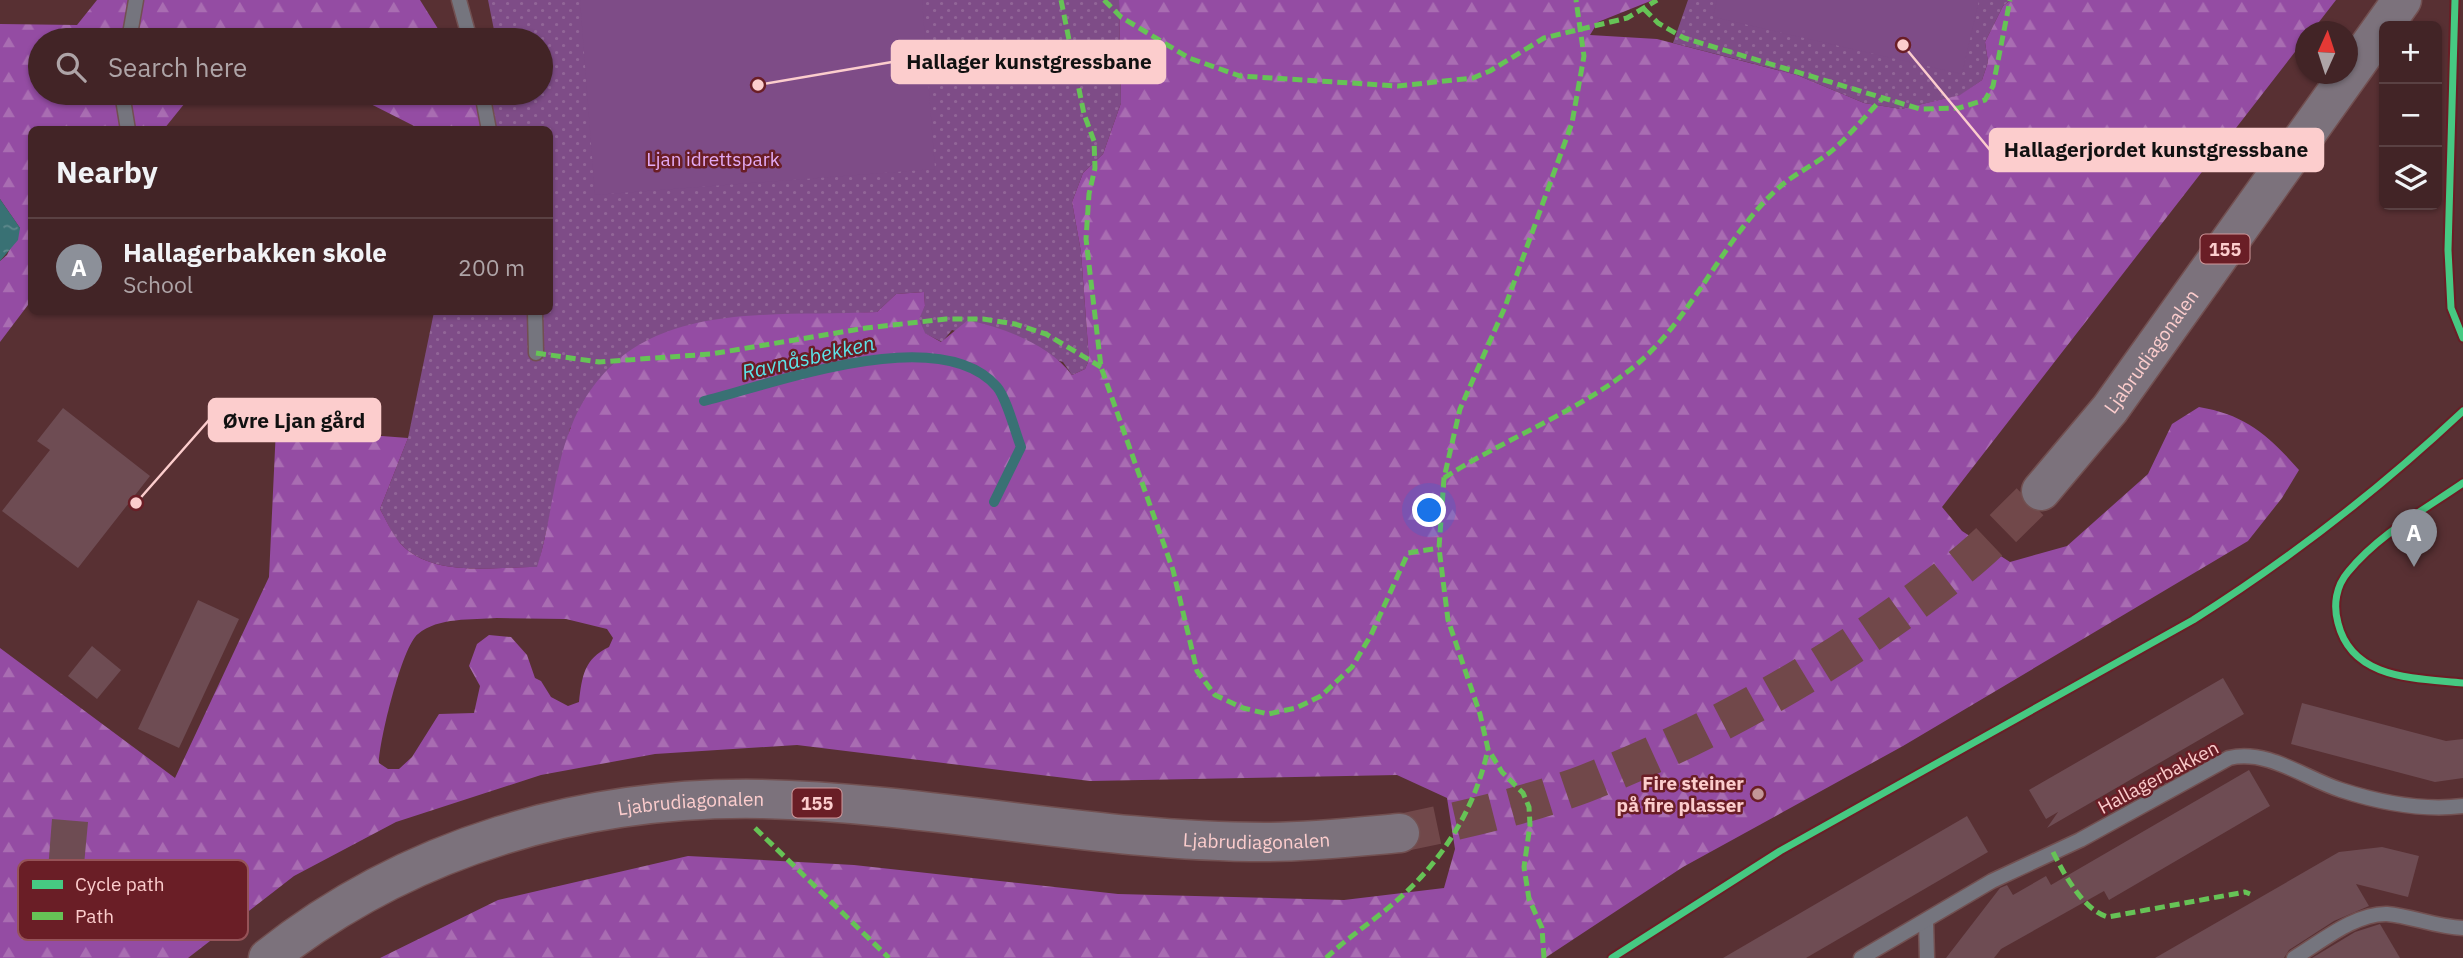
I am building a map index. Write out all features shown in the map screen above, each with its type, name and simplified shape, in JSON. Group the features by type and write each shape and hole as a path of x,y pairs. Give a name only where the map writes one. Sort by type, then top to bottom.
{"main road":[{"name":"Ljabrudiagonalen","path":"2041,491 2110,409 2402,0"},
{"name":"Ljabrudiagonalen","path":"268,958 301,932 354,899 410,869 467,845 534,824 638,806 685,801 762,799 914,811 1085,830 1266,842 1401,833"}],"lane":[{"path":"131,28 136,0"},
{"path":"459,0 467,28"},
{"path":"124,105 127,126"},
{"path":"484,105 488,125"},
{"path":"535,315 536,354"},
{"name":"Hallagerbakken","path":"1861,958 1992,881 2080,840 2229,758 2248,754 2340,790 2410,808 2463,806"},
{"path":"2294,958 2365,917 2388,914 2427,925 2463,928"},
{"path":"1926,922 1927,958"}],"green space":[{"path":"97,0 420,0 438,28 28,28 28,105 183,105 166,126 28,126 28,305 0,342 0,261 7,255 20,228 0,199 0,24 77,25"},
{"name":"Ljan idrettspark","path":"488,0 1119,0 1121,103 1103,154 1083,173 1072,202 1081,252 1089,360 1085,369 1072,375 1063,362 952,330 942,342 924,333 918,319 925,306 924,292 896,294 877,312 823,315 570,428 538,567 464,568 429,562 413,554 397,539 380,509 408,438 433,315 553,315 553,126 490,126 493,105 553,105 553,28 494,28"},
{"path":"580,0 922,0 935,169 595,195"},
{"path":"1119,0 1653,0 1598,22 1590,35 1657,39 1797,75 1864,103 1901,109 1960,95 1982,80 1988,62 1985,42 2003,6 2011,0 2336,0 2320,21 2295,21 2295,52 1942,507 1962,531 2010,562 2067,546 2148,474 2172,424 2199,407 2230,415 2255,428 2299,470 2282,498 2248,541 1903,746 1683,867 1545,958 380,958 498,900 688,856 854,865 1118,894 1344,900 1444,888 1455,849 1447,798 1397,775 1090,781 797,745 655,754 541,775 396,822 294,876 248,912 248,860 18,860 18,940 211,940 188,958 0,958 0,648 175,778 269,577 276,428 408,438 380,509 400,543 429,562 446,566 483,569 537,567 560,460 571,427 595,384 625,354 661,334 700,322 743,316 877,312 896,294 924,292 925,306 919,319 925,333 941,342 968,320 1025,339 1051,354 1072,375 1085,369 1089,360 1081,252 1072,202 1083,173 1103,154 1121,103","holes":["566,619 607,629 613,638 609,647 589,663 581,684 579,702 568,706 551,697 541,681 535,678 527,655 511,637 489,635 477,644 469,666 480,686 474,713 439,714 412,757 399,769 388,769 379,763 387,716 405,656 418,634 426,629 456,620"]},
{"path":"1688,0 2011,0 2003,6 1985,42 1988,62 1982,80 1961,95 1901,109 1864,103 1797,75 1673,43"},
{"path":"1717,0 1979,0 1962,74 1713,17"},
{"path":"373,105 477,105 481,126 414,126"}],"water":[{"path":"0,199 20,228 18,240 0,261"}],"building":[{"path":"63,408 150,476 78,568 2,511 50,450 37,441"},
{"path":"198,600 239,619 179,748 138,729"},
{"path":"92,646 121,670 97,699 68,676"},
{"path":"2223,678 2244,714 2047,828 2058,812 2046,819 2029,790"},
{"path":"2302,703 2446,741 2463,739 2463,778 2435,782 2291,744"},
{"path":"2249,770 2270,806 2109,900 2104,891 2001,949 1994,958 1946,958 2000,888 2007,885 2013,895 2046,876 2051,885"},
{"path":"1967,816 1988,852 1806,958 1723,958"},
{"path":"52,819 88,822 84,860 49,860"},
{"path":"2382,847 2419,856 2408,897 2356,884 2369,906 2334,921 2289,950 2284,958 2155,958 2339,852"},
{"path":"2380,924 2400,958 2312,958 2355,932"}],"waterway":[{"name":"Ravnåsbekken","path":"704,401 856,362 898,358 937,359 971,368 1001,392 1021,447 994,502"}],"tunnel":[{"path":"1400,833 1493,812 1562,792 1635,763 1734,715 1830,660 1921,597 1974,556 2041,491"}],"marked path":[{"path":"1061,0 1084,114 1094,141 1095,168 1089,194 1086,239 1101,367 1173,570 1197,671 1215,695 1243,708 1268,714 1296,708 1321,696 1352,667 1371,635 1408,553 1439,548"},
{"path":"1104,0 1121,17 1189,58 1240,76 1398,86 1473,78 1490,71 1544,38 1627,18 1657,0"},
{"path":"1544,958 1542,928 1529,899 1524,867 1530,825 1529,807 1523,793 1502,772 1488,749 1480,714 1448,620 1439,548 1444,478 1460,409 1505,307 1572,123 1584,56 1576,0"},
{"path":"1644,9 1658,23 1684,38 1920,109 1959,108 1985,100 1993,86 2010,0"},
{"path":"1444,478 1592,396 1636,365 1674,325 1755,212 1781,186 1834,149 1882,99"},
{"path":"536,353 599,362 711,354 866,328 946,319 983,319 1015,324 1046,334 1101,367"},
{"path":"1326,958 1394,903 1427,871 1441,853 1465,814 1488,749"},
{"path":"755,828 889,958"},
{"path":"2053,852 2083,899 2090,907 2108,917 2245,892 2250,894"}],"cycle path":[{"path":"2455,0 2448,250 2451,308 2463,338"},
{"path":"1612,958 1780,851 2193,620 2333,522 2463,411"},
{"path":"2463,483 2402,523 2360,558 2341,583 2336,609 2345,642 2357,656 2371,666 2406,677 2463,683"}],"place":[{"name":"Hallagerjordet kunstgressbane","path":"1903,45"},
{"name":"Hallager kunstgressbane","path":"758,85"},
{"name":"Øvre Ljan gård","path":"136,503"},
{"name":"Hallagerbakken skole","path":"2414,567"},
{"name":"Fire steiner på fire plasser","path":"1758,794"}]}
